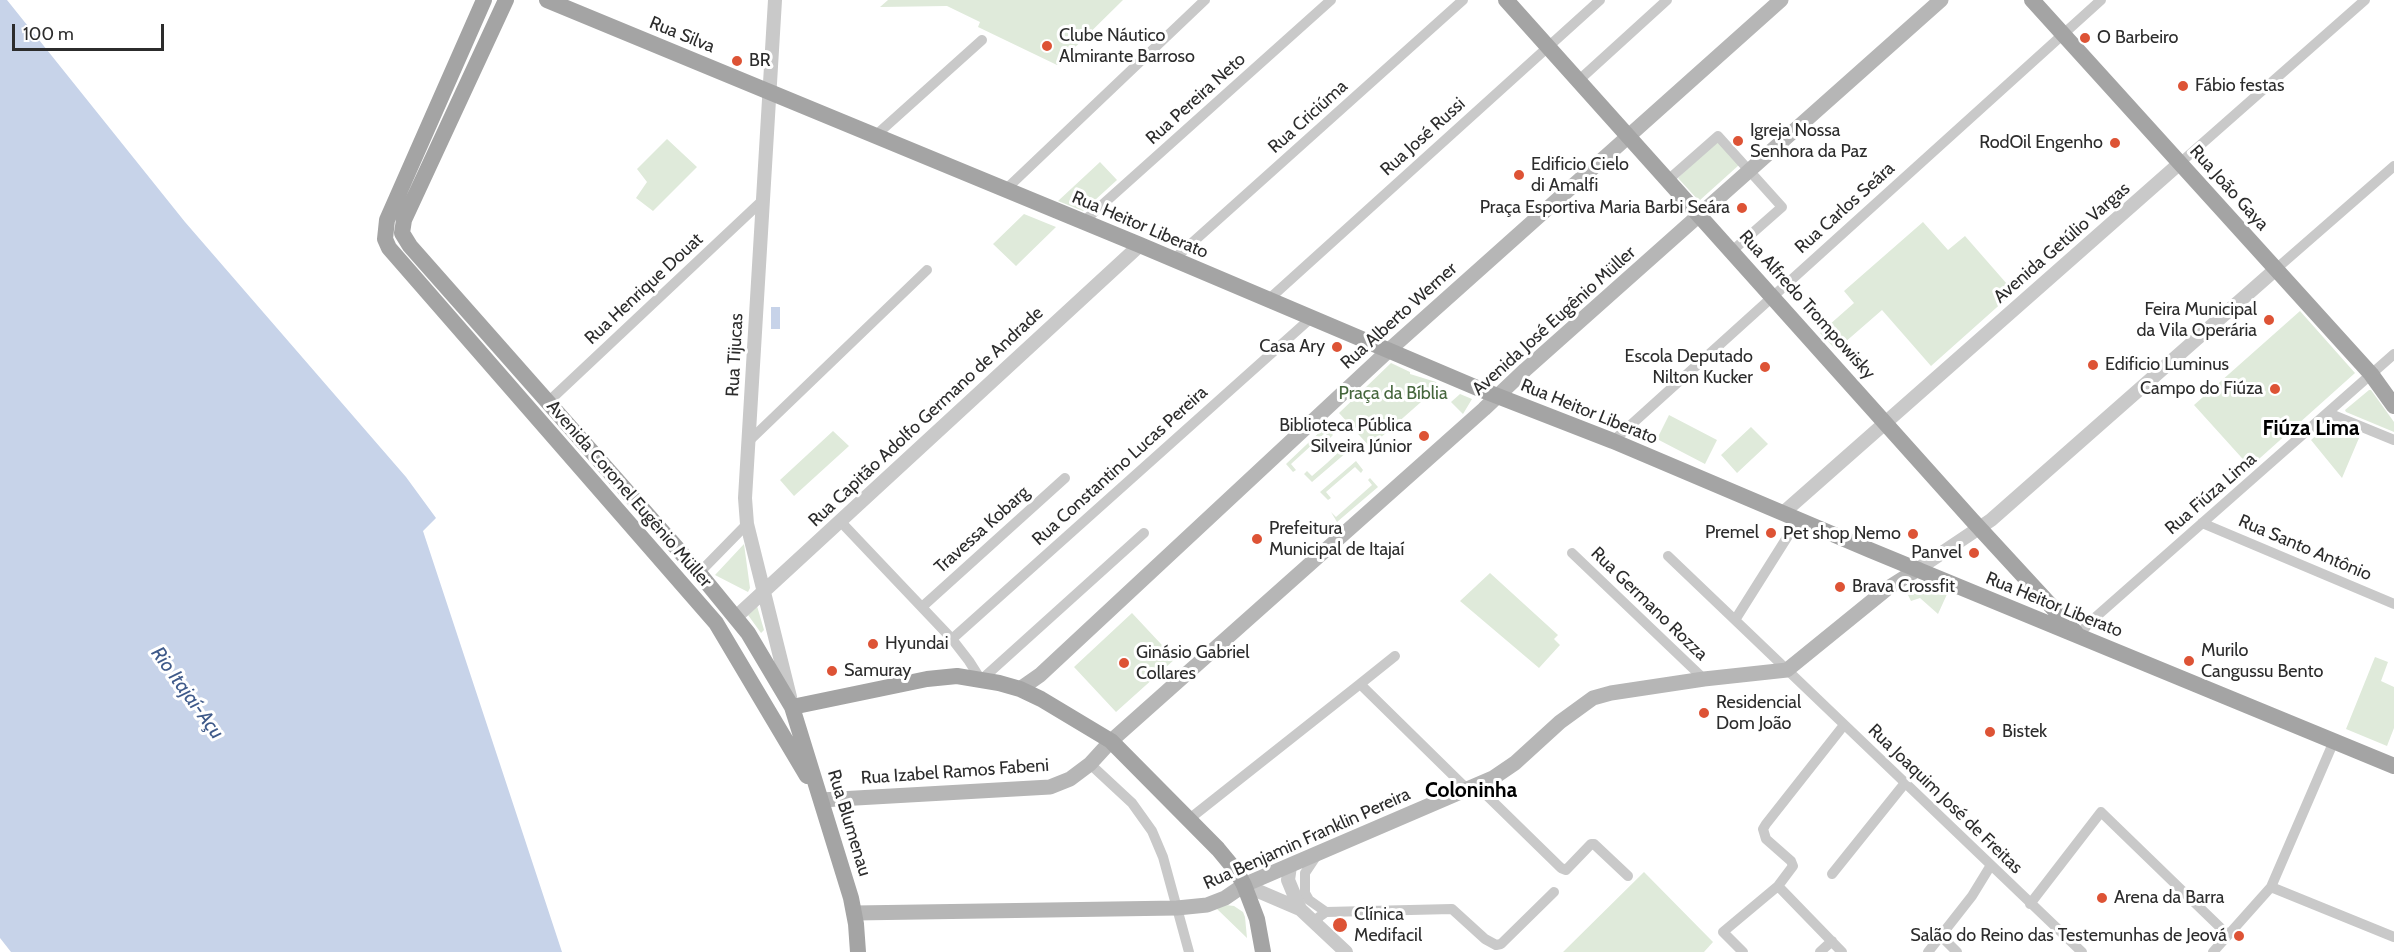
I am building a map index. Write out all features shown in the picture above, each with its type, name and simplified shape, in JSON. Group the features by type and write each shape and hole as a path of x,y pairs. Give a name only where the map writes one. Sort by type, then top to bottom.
{"main road":[{"name":"Avenida Coronel Eugênio Müller","path":"484,0 387,220 384,232 390,248 716,623 821,800"},
{"name":"Avenida Coronel Eugênio Müller","path":"506,0 404,220 402,233 410,246 737,616 792,707"},
{"name":"Rua Silva","path":"547,0 769,92"},
{"name":"Rua Alfredo Trompowisky","path":"1506,0 2078,636"},
{"name":"Rua Alberto Werner","path":"1020,689 1040,675 1388,351 1781,0"},
{"name":"Avenida José Eugênio Müller","path":"1111,741 1941,0"},
{"name":"Rua João Gaya","path":"2032,0 2371,374 2394,406"},
{"name":"Rua Heitor Liberato","path":"769,92 1174,259 1498,397 1613,441 1790,517 2394,766"},
{"path":"1786,670 1888,588 1917,569"},
{"name":"Rua Benjamin Franklin Pereira","path":"855,913 1177,908 1207,905 1225,898 1244,885 1493,778 1515,763 1560,722 1593,698 1704,678 1786,670"},
{"path":"792,707 927,679 957,676 1020,689 1111,741 1228,861 1244,885 1257,920 1263,952"},
{"name":"Rua Blumenau","path":"792,707 855,913 858,952"},
{"name":"Rua Izabel Ramos Fabeni","path":"821,800 1050,787 1070,779 1090,764 1111,741"}],"street":[{"name":"Rua Tijucas","path":"775,0 745,498 747,524 792,707"},
{"path":"1005,189 1205,0"},
{"name":"Rua Pereira Neto","path":"1083,222 1331,0"},
{"name":"Rua Criciúma","path":"1174,259 1463,0"},
{"name":"Rua José Russi","path":"1268,300 1600,0"},
{"path":"1578,81 1667,0"},
{"name":"Rua Carlos Seára","path":"1613,441 2101,0"},
{"name":"Avenida Getúlio Vargas","path":"1790,517 1885,422 2365,0"},
{"path":"875,136 982,40"},
{"path":"1668,180 1718,136 1749,170 1782,207 1732,251"},
{"path":"1917,569 1991,520 2394,166"},
{"name":"Rua Henrique Douat","path":"548,402 763,200"},
{"name":"Rua Capitão Adolfo Germano de Andrade","path":"737,616 1140,245"},
{"path":"748,442 927,270"},
{"name":"Rua Constantino Lucas Pereira","path":"952,639 1311,318"},
{"name":"Rua Fiúza Lima","path":"2078,636 2090,622 2394,354"},
{"path":"2328,413 2394,440"},
{"name":"Travessa Kobarg","path":"922,607 1065,478"},
{"path":"1735,620 1790,517"},
{"path":"840,521 952,639 981,680 1143,533"},
{"name":"Rua Santo Antônio","path":"2202,523 2394,604"},
{"path":"699,573 747,524"},
{"name":"Rua Germano Rozza","path":"1572,553 1704,678"},
{"name":"Rua Joaquim José de Freitas","path":"1668,556 2082,952"},
{"path":"1188,820 1395,656"},
{"path":"1360,684 1561,868 1566,870 1591,844 1594,844 1628,876"},
{"path":"1743,952 1723,932 1778,886 1791,869 1792,863 1766,839 1763,829 1844,725"},
{"path":"2213,952 2271,887 2334,741"},
{"path":"1090,764 1132,803 1152,831 1163,857 1189,952"},
{"path":"1832,874 1905,783"},
{"path":"2030,903 2102,812 2228,935"},
{"path":"1317,855 1305,873 1305,893 1346,952"},
{"path":"1928,952 1972,896 1990,865"},
{"path":"1290,866 1288,880 1300,909"},
{"path":"1244,885 1321,917 1452,909 1485,939 1496,945 1507,940 1554,892"},
{"path":"1778,886 1842,952"},
{"path":"2271,887 2394,937"},
{"path":"1941,936 1957,952"},
{"path":"1820,952 1832,941"}],"green space":[{"name":"Clube Náutico Almirante Barroso","path":"888,0 1123,0 1057,65 978,27 980,22 947,6 880,7"},
{"path":"667,139 697,167 653,211 636,198 647,182 637,169"},
{"path":"1717,141 1739,165 1699,201 1678,178"},
{"path":"1100,162 1117,180 1083,211 1058,201"},
{"path":"1024,214 1056,227 1016,266 993,244"},
{"path":"1923,222 1948,250 1965,236 2014,292 1931,366 1882,310 1836,350 1820,333 1854,303 1844,291"},
{"name":"Campo do Fiúza","path":"2300,311 2355,373 2250,467 2194,405"},
{"name":"Praça da Bíblia","path":"1391,363 1410,374 1436,382 1438,387 1370,447 1339,413"},
{"path":"2369,390 2394,422 2394,432 2346,412 2345,410"},
{"path":"1460,394 1472,399 1463,414 1451,402"},
{"path":"1669,415 1717,440 1705,464 1657,439"},
{"path":"2328,425 2359,438 2342,478 2311,440"},
{"path":"1325,427 1333,435 1330,438 1325,433 1291,464 1296,470 1293,472 1286,464"},
{"path":"1751,427 1768,444 1737,473 1721,455"},
{"path":"833,431 849,446 794,496 780,480"},
{"path":"1339,443 1347,452 1312,482 1304,474 1307,471 1312,476 1327,463 1341,450 1337,445"},
{"path":"1356,461 1363,470 1361,473 1355,467 1326,492 1331,498 1328,500 1320,492"},
{"path":"1370,478 1378,487 1337,522 1331,512 1336,517 1372,485 1368,480"},
{"path":"744,544 750,588 748,592 715,575"},
{"path":"1490,573 1558,635 1554,639 1560,645 1539,668 1460,601"},
{"path":"1923,582 1948,592 1938,614 1920,598 1911,601 1908,595 1908,589"},
{"path":"757,606 764,630 761,633 748,615"},
{"name":"Ginásio Gabriel Collares","path":"1132,613 1175,659 1116,712 1074,667"},
{"path":"2375,657 2388,662 2381,681 2394,687 2394,728 2387,746 2346,729"},
{"path":"1644,872 1713,942 1704,952 1563,952"},
{"path":"1226,905 1234,906 1243,912 1247,938 1217,909"}],"water":[{"name":"Rio Itajaí-Açu","path":"0,0 7,0 185,222 406,477 436,518 423,531 562,952 11,952 0,938"},
{"path":"771,307 780,307 780,329 771,329"}],"place":[{"name":"O Barbeiro","path":"2085,38"},
{"name":"Clube Náutico Almirante Barroso","path":"1047,46"},
{"name":"BR","path":"737,61"},
{"name":"Fábio festas","path":"2183,86"},
{"name":"Igreja Nossa Senhora da Paz","path":"1738,141"},
{"name":"RodOil Engenho","path":"2115,143"},
{"name":"Edificio Cielo di Amalfi","path":"1519,175"},
{"name":"Praça Esportiva Maria Barbi Seára","path":"1742,208"},
{"name":"Feira Municipal da Vila Operária","path":"2269,320"},
{"name":"Casa Ary","path":"1337,347"},
{"name":"Edificio Luminus","path":"2093,365"},
{"name":"Escola Deputado Nilton Kucker","path":"1765,367"},
{"name":"Campo do Fiúza","path":"2275,389"},
{"name":"Biblioteca Pública Silveira Júnior","path":"1424,436"},
{"name":"Premel","path":"1771,533"},
{"name":"Pet shop Nemo","path":"1913,534"},
{"name":"Prefeitura Municipal de Itajaí","path":"1257,539"},
{"name":"Panvel","path":"1974,553"},
{"name":"Brava Crossfit","path":"1840,587"},
{"name":"Hyundai","path":"873,644"},
{"name":"Murilo Cangussu Bento","path":"2189,661"},
{"name":"Ginásio Gabriel Collares","path":"1124,663"},
{"name":"Samuray","path":"832,671"},
{"name":"Residencial Dom João","path":"1704,713"},
{"name":"Bistek","path":"1990,732"},
{"name":"Arena da Barra","path":"2102,898"},
{"name":"Clínica Medifacil","path":"1340,925"},
{"name":"Salão do Reino das Testemunhas de Jeová","path":"2239,936"}],"district":[{"name":"Fiúza Lima","path":"2311,429"},
{"name":"Coloninha","path":"1471,791"}]}
